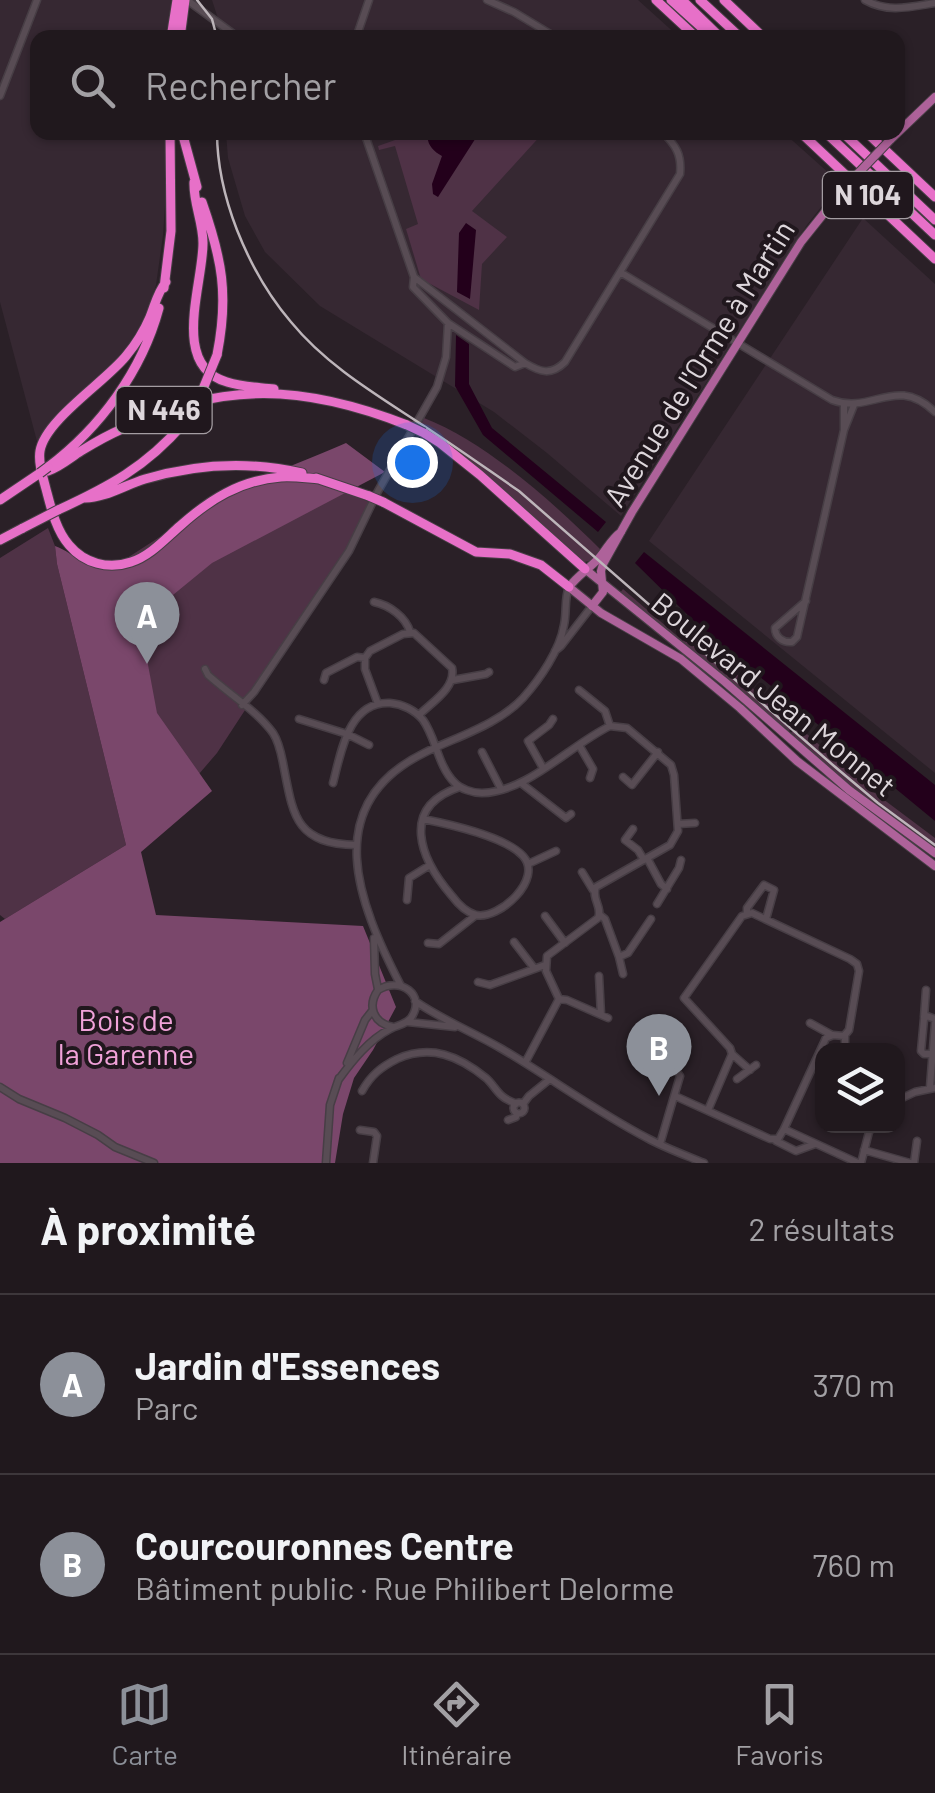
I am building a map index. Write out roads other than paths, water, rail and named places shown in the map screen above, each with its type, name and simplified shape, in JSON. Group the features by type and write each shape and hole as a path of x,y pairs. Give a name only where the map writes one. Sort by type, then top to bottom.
{"highway":[{"path":"178,8 186,0"},
{"path":"656,0 689,30"},
{"path":"671,0 704,30"},
{"path":"682,0 713,30"},
{"path":"700,0 732,30"},
{"path":"724,0 756,30"},
{"path":"0,500 45,470 89,430 132,373 155,322 166,282 171,231 170,140"},
{"path":"0,540 85,498 147,461 198,401 217,355 224,304 215,239 184,140"},
{"name":"N 104","path":"809,140 935,259"},
{"path":"834,140 935,235"},
{"path":"850,140 935,220"},
{"name":"N 104","path":"874,140 935,198"},
{"path":"194,182 204,246 194,325 196,356 216,378 290,395"},
{"path":"166,282 128,354 54,425 43,441 41,466 63,538 77,554 91,562 110,566 130,563 232,489 276,477 319,478"},
{"name":"N 446","path":"45,470 117,431 178,405 238,394 336,401 363,408 440,443 585,569"},
{"name":"N 446","path":"85,498 173,472 220,466 286,469 370,496 476,552 510,554 530,560 569,587"}],"main road":[{"name":"Avenue de l'Orme à Martin","path":"905,126 935,97"},
{"name":"Avenue de l'Orme à Martin","path":"592,606 603,592 602,566 621,532 801,242 845,187 890,140"},
{"name":"Avenue de l'Orme à Martin","path":"569,587 621,532"},
{"name":"Boulevard Jean Monnet","path":"585,569 725,682 849,790 935,853"},
{"path":"569,587 592,606 681,659 797,761 935,866"}],"street":[{"path":"0,96 37,0"},
{"path":"186,0 228,30"},
{"path":"359,30 369,0"},
{"path":"487,0 545,30"},
{"path":"865,0 893,9 935,3"},
{"path":"367,140 414,277 414,287 448,324 515,368 525,364"},
{"path":"414,277 525,364 541,372 561,367 680,174 678,151 670,140"},
{"path":"620,272 822,395 844,404 904,395 921,400 935,412"},
{"path":"245,707 349,551 437,387 446,357 448,324"},
{"path":"844,404 844,430"},
{"path":"806,601 774,628 784,642 798,637 806,601 844,430 854,404"},
{"path":"400,984 373,932 358,877 356,844 364,814 382,784 401,766 481,726 525,696 554,652 565,621 569,587"},
{"path":"374,602 386,604 408,624 410,632"},
{"path":"554,652 592,606"},
{"path":"378,704 365,670 365,658 370,651 410,632 452,668 453,680"},
{"path":"324,680 326,673 357,656 365,658"},
{"path":"204,668 272,732 279,745 298,822 322,840 356,844"},
{"path":"419,715 453,680 489,672"},
{"path":"579,690 605,711 610,726"},
{"path":"333,784 347,734 358,716 378,704 400,705 419,715 451,778 460,787 479,793 520,782 610,726 627,728 668,760 673,770 676,837 670,846 594,891"},
{"path":"298,719 370,744"},
{"path":"543,768 528,741 554,719"},
{"path":"579,745 593,769 590,778"},
{"path":"482,752 501,789"},
{"path":"623,778 632,785 658,752"},
{"path":"445,792 451,778"},
{"path":"520,782 566,818 571,814"},
{"path":"423,819 496,840 522,854 529,878 498,910 477,915 463,908 430,865 420,838 423,819 431,802 460,787"},
{"path":"678,824 695,823"},
{"path":"633,828 625,840 646,859 667,889"},
{"path":"528,864 556,851"},
{"path":"657,904 681,860"},
{"path":"407,900 409,878 430,865"},
{"path":"582,872 594,891 623,974"},
{"path":"747,913 764,886 774,890 766,920"},
{"path":"462,925 463,908"},
{"path":"747,913 857,964 858,981 845,1043"},
{"path":"737,1080 753,1067 732,1054 684,998 747,913"},
{"path":"428,943 439,944 477,915"},
{"path":"599,976 605,1017 559,999 546,965 548,956 600,915"},
{"path":"545,916 565,943"},
{"path":"620,957 628,953 651,920"},
{"path":"373,932 378,990"},
{"path":"514,942 534,968"},
{"path":"478,982 490,985 546,965"},
{"path":"393,1027 380,1022 372,1010 372,999 388,984 400,984 410,990 414,1012 407,1022"},
{"path":"926,990 921,1051 931,1054"},
{"path":"525,1063 559,999"},
{"path":"414,1000 694,1163"},
{"path":"326,1163 330,1105 372,1010"},
{"path":"905,1097 933,1087 935,1021 927,1016 924,1019"},
{"path":"339,1079 356,1056 393,1027 407,1022 460,1028"},
{"path":"810,1023 830,1035 845,1035"},
{"path":"775,1140 781,1137 830,1035"},
{"path":"646,1051 678,1070 680,1076 660,1144"},
{"path":"362,1091 371,1077 388,1064 412,1054 434,1052 450,1055 469,1066 490,1081 500,1096 520,1104"},
{"path":"708,1110 732,1054"},
{"path":"508,1120 516,1117 514,1110 550,1078"},
{"path":"0,1087 98,1135 114,1147 154,1163"},
{"path":"674,1096 796,1150 816,1143"},
{"path":"784,1129 859,1163 870,1133"},
{"path":"360,1130 377,1136 373,1163"},
{"path":"864,1150 912,1163 917,1141"},
{"path":"672,1150 704,1163"}],"tram line":[{"path":"197,0 212,19 215,30"},
{"path":"217,140 222,182 242,242 267,290 305,338 353,379 519,491 834,766 935,845"}],"place":[{"name":"Jardin d'Essences","path":"147,664"},
{"name":"Courcouronnes Centre","path":"659,1096"}],"park label":[{"name":"Bois de la Garenne","path":"126,1038"}]}
